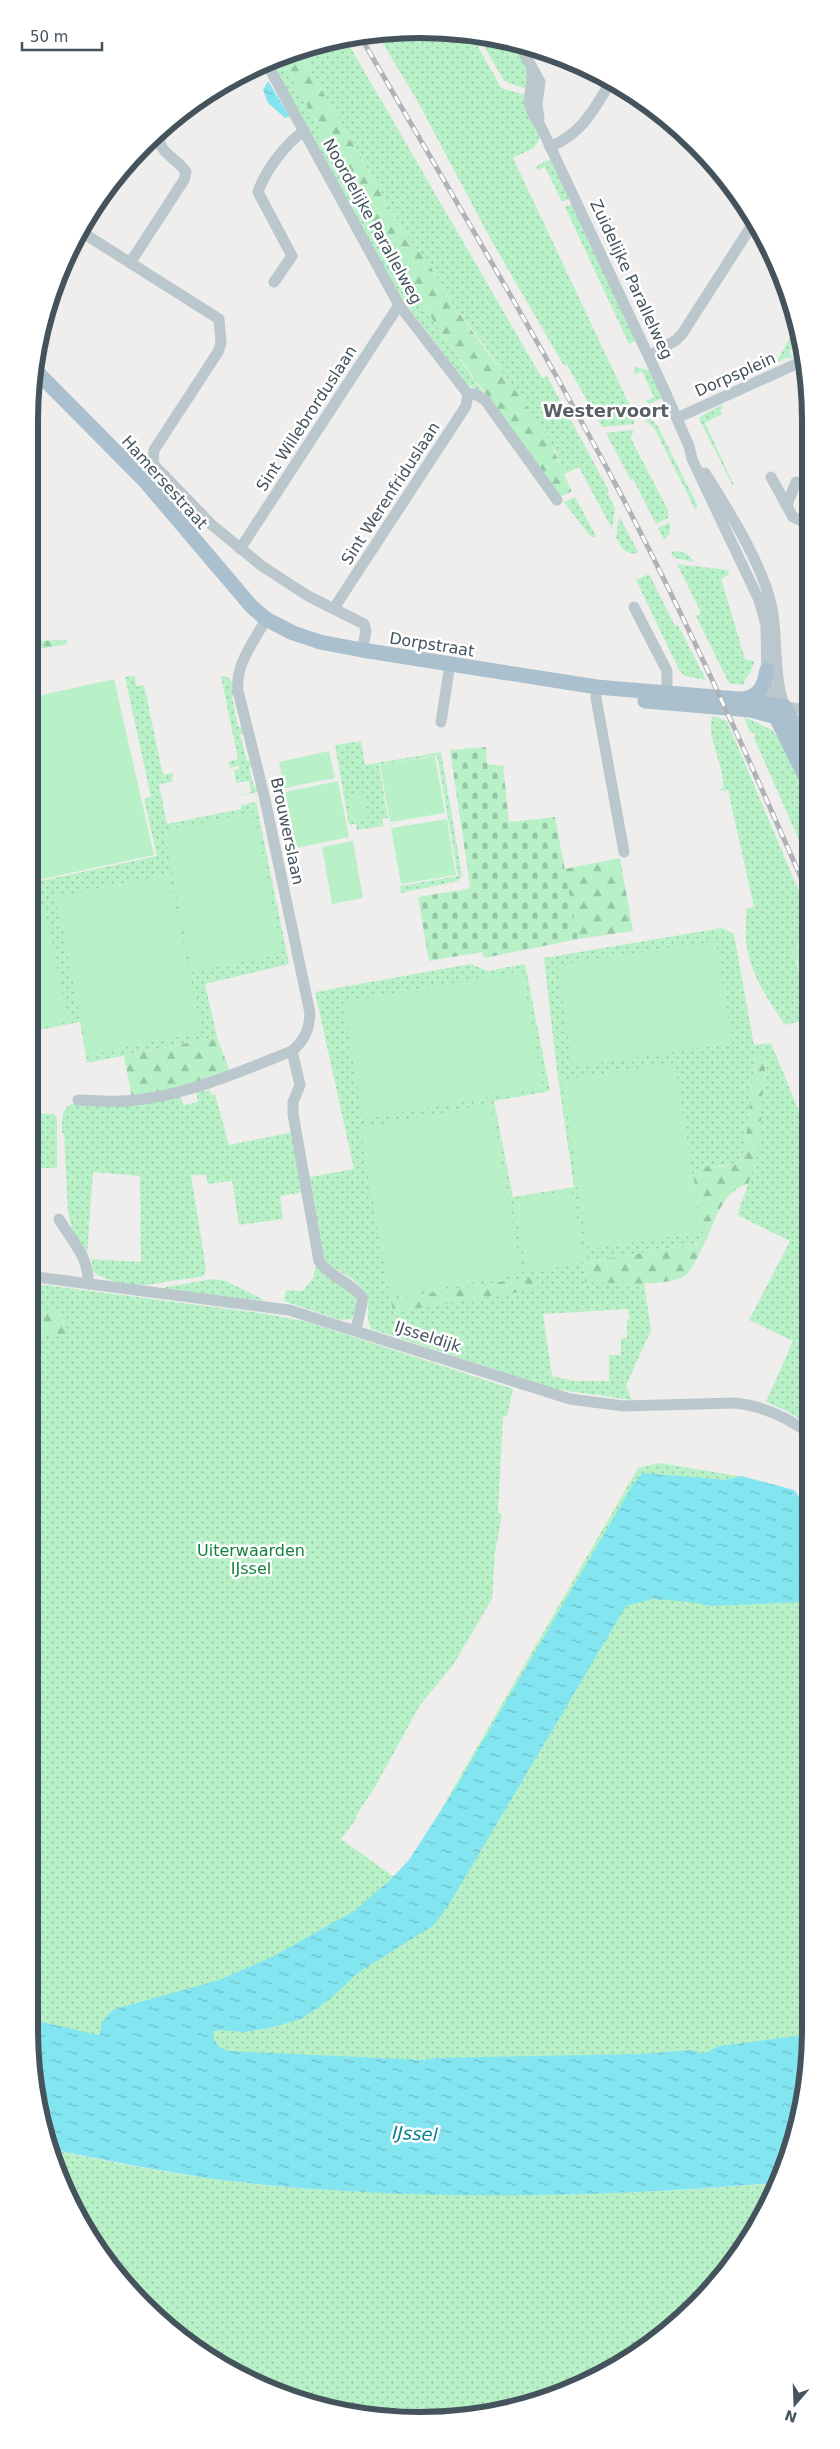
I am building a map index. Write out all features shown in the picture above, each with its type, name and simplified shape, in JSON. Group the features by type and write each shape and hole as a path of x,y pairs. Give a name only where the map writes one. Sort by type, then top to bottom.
{"main road":[{"name":"Hamersestraat","path":"40,375 144,480 236,590 266,619"},
{"name":"Dorpstraat","path":"266,619 312,640 362,650 602,688 646,701 667,698 736,704 782,712"},
{"path":"736,704 760,691 765,680 766,670"},
{"path":"736,704 769,724 789,745"},
{"path":"782,712 789,745 802,770"},
{"path":"782,712 802,748"}],"street":[{"name":"Zuidelijke Parallelweg","path":"523,52 532,70 539,78 541,87 537,104 541,127 649,356 689,446 725,504 748,548 767,592 775,629 782,712"},
{"name":"Noordelijke Parallelweg","path":"270,69 399,304 468,394 475,394 485,400 558,500"},
{"path":"550,146 570,137 584,125 608,87"},
{"path":"274,282 292,256 258,192 283,150 294,138 304,131"},
{"path":"130,263 184,180 186,172 182,164 162,151 160,143"},
{"path":"649,356 676,340 682,334 750,228"},
{"path":"86,235 218,319 221,343 218,352 154,450 153,462 160,473 212,525 240,549 287,584 364,624 366,631 362,650"},
{"name":"Sint Willebrorduslaan","path":"240,549 399,304"},
{"name":"Dorpsplein","path":"677,418 798,363"},
{"name":"Sint Werenfriduslaan","path":"334,608 466,406 468,394"},
{"name":"Zuidelijke Parallelweg","path":"689,446 692,459 759,600 766,625 766,670 782,712"},
{"path":"771,477 793,518 802,522"},
{"path":"787,504 796,482"},
{"path":"634,607 665,667 667,698"},
{"name":"Brouwerslaan","path":"266,619 243,660 238,684 264,795 310,1013 306,1034 302,1042 292,1052"},
{"path":"441,722 450,664"},
{"path":"602,688 596,698 624,852"},
{"name":"Dorpstraat","path":"782,712 802,710"},
{"name":"Dorpstraat","path":"782,712 802,719"},
{"path":"78,1100 133,1101 171,1094 210,1083 292,1052 300,1085 293,1102 293,1114 319,1262 324,1269 346,1283 362,1297 356,1329"},
{"path":"59,1219 88,1268 88,1284"},
{"name":"IJsseldijk","path":"38,1277 289,1310 356,1329 570,1399 623,1406 735,1403 753,1405 777,1413 802,1429"}],"green space":[{"path":"445,38 475,42 500,86 504,89 526,95 527,112 540,137 534,148 513,158 631,408 638,405 639,408 635,411 634,424 602,427 567,365 564,366 490,238 418,102 381,40"},
{"path":"483,43 518,51 528,70 527,89 504,81"},
{"path":"349,44 542,378 547,376 609,491 607,493 615,508 612,529 579,467 563,475 556,452 484,345 452,303 427,261 405,234 302,56"},
{"path":"302,56 405,234 427,261 452,303 543,429 572,491 560,497 438,328 377,234 284,63"},
{"path":"284,63 377,234 438,328 484,394 467,384 399,295 274,67"},
{"path":"550,159 569,199 562,202 545,167 538,170 536,166"},
{"path":"572,204 636,340 629,344 565,207"},
{"path":"792,334 795,348 789,351 794,360 788,357 776,363"},
{"path":"634,367 650,370 663,398 648,404 646,401 654,397 642,371 634,375"},
{"path":"722,405 723,408 720,410 722,414 705,423 733,486 699,419 701,416"},
{"path":"647,416 657,425 697,504 696,511 654,428 645,420"},
{"path":"633,430 631,439 668,510 668,518 656,524 633,479 631,480 606,433"},
{"path":"575,497 596,537 591,537 564,502"},
{"path":"619,516 638,552 635,554 624,551 616,538"},
{"path":"670,522 670,533 664,540 658,528"},
{"path":"678,551 687,554 695,562 674,558 671,552"},
{"path":"677,564 728,570 729,575 721,579 745,659 754,661 743,685 729,683 696,616 701,613"},
{"path":"649,574 675,626 678,625 706,680 685,676 679,670 636,580"},
{"path":"67,640 67,644 38,649 38,641"},
{"path":"135,676 136,686 144,685 163,775 173,773 172,782 159,784 167,824 241,809 241,805 256,802 289,964 205,984 217,1037 87,1063 80,1022 38,1030 38,882 157,856 144,799 151,797 125,677"},
{"path":"221,676 228,678 233,685 235,695 232,697 238,727 242,727 244,733 240,734 247,761 251,761 252,766 249,767 254,787 257,786 257,792 239,796 251,792 249,781 236,783 234,770 239,769 239,765 230,768 228,762 238,759"},
{"path":"114,679 154,855 38,880 38,696"},
{"path":"712,716 727,721 802,898 802,944 795,955 802,987 802,1021 785,1025 762,988 749,959 746,938 746,909 754,907 728,790 719,791 723,788 723,779 711,734"},
{"path":"744,717 772,730 785,747 802,787 802,847 754,738 755,733 750,732"},
{"path":"361,741 365,765 441,752 462,875 458,881 401,893 400,886 458,876 437,755 379,765 388,818 382,819 383,826 357,830 356,824 349,825 335,745"},
{"path":"486,747 487,764 503,766 509,822 555,817 578,939 484,958 482,952 429,961 418,897 468,889 470,885 450,750"},
{"path":"329,751 335,778 284,788 279,762"},
{"path":"435,756 445,813 390,822 380,765"},
{"path":"338,781 349,837 296,848 285,792"},
{"path":"363,792 368,818 353,822 348,795"},
{"path":"254,813 282,954 192,972 164,831"},
{"path":"447,819 456,875 401,884 391,828"},
{"path":"353,841 363,898 332,904 322,847"},
{"path":"620,858 633,931 578,939 564,869"},
{"path":"169,874 201,1032 88,1055 56,897"},
{"path":"44,907 69,1021 38,1027 38,908"},
{"path":"722,928 734,934 754,1045 771,1043 802,1118 802,1421 787,1411 766,1402 793,1341 749,1320 790,1241 737,1215 750,1179 767,1058 755,1057 745,1148 739,1164 708,1167 693,1174 703,1233 707,1239 705,1242 583,1263 585,1282 644,1282 651,1330 626,1386 632,1400 554,1389 371,1329 368,1321 368,1306 363,1290 346,1275 325,1263 310,1177 354,1169 315,992 470,964 488,971 525,964 550,1091 494,1101 513,1197 574,1187 557,1071 544,958","holes":["628,1309 630,1319 627,1320 627,1338 621,1338 621,1355 609,1355 609,1381 575,1381 552,1376 543,1314"]},
{"path":"802,933 802,992 798,962 790,950"},
{"path":"716,941 732,1043 573,1067 557,965"},
{"path":"522,971 543,1088 363,1119 343,1002"},
{"path":"217,1037 230,1072 179,1089 132,1098 124,1056"},
{"path":"755,1057 767,1058 764,1074 760,1138 754,1169 748,1184 739,1187 726,1199 707,1239 703,1233 693,1174 708,1166 722,1167 739,1163 745,1148"},
{"path":"675,1063 701,1232 588,1249 562,1080"},
{"path":"210,1090 211,1095 215,1094 229,1145 293,1132 304,1192 280,1196 283,1219 239,1225 232,1181 208,1184 206,1175 191,1175 206,1268 204,1276 140,1286 120,1284 97,1275 92,1269 92,1259 141,1262 140,1176 93,1172 87,1255 84,1253 72,1229 68,1212 64,1134 62,1133 63,1117 66,1109 79,1102 180,1094 183,1105 198,1102 196,1092"},
{"path":"491,1104 522,1274 390,1297 360,1128"},
{"path":"38,1113 54,1114 57,1119 57,1168 38,1168"},
{"path":"572,1190 585,1262 527,1273 514,1200"},
{"path":"705,1242 691,1269 681,1278 640,1284 585,1282 583,1263"},
{"path":"316,1265 353,1295 357,1302 357,1310 351,1319 340,1320 284,1301 286,1290 303,1291 313,1278"},
{"path":"536,1276 538,1289 393,1312 391,1300"},
{"path":"212,1279 226,1281 264,1300 165,1289 165,1287"},
{"name":"Uiterwaarden IJssel","path":"38,1284 267,1314 308,1322 513,1389 507,1416 503,1416 498,1513 502,1514 495,1553 492,1599 453,1665 420,1705 375,1787 356,1816 357,1818 341,1839 398,1880 412,1860 638,1468 659,1463 738,1476 791,1491 802,1499 802,2042 715,2058 306,2065 147,2040 92,2034 38,2021"},
{"path":"38,1309 63,1313 67,1335 38,1334"},
{"path":"58,2151 142,2168 205,2178 358,2192 537,2195 715,2188 769,2183 738,2242 708,2281 672,2317 633,2347 589,2372 543,2391 519,2398 495,2404 445,2411 395,2411 345,2404 297,2391 251,2372 207,2347 187,2332 168,2317 132,2281 102,2242 77,2198"}],"water":[{"path":"268,81 290,117 285,118 268,103 263,90"},
{"name":"IJssel","path":"643,1473 726,1480 741,1476 794,1490 802,1501 802,1601 711,1606 692,1602 652,1599 626,1606 448,1906 434,1925 359,1972 330,1999 301,2019 269,2028 245,2032 217,2030 213,2032 214,2039 217,2044 228,2051 424,2060 435,2058 642,2054 693,2050 703,2054 719,2046 802,2035 802,2054 795,2104 782,2152 769,2183 596,2194 478,2195 359,2192 205,2178 58,2150 45,2104 41,2079 38,2054 38,2016 42,2022 98,2035 104,2020 115,2009 219,1980 272,1957 354,1911 388,1882 409,1860 456,1787 634,1483"}],"railway":[{"path":"364,42 523,317 618,489 644,539 741,742 802,880"}],"district":[{"name":"Westervoort","path":"606,411"}]}
